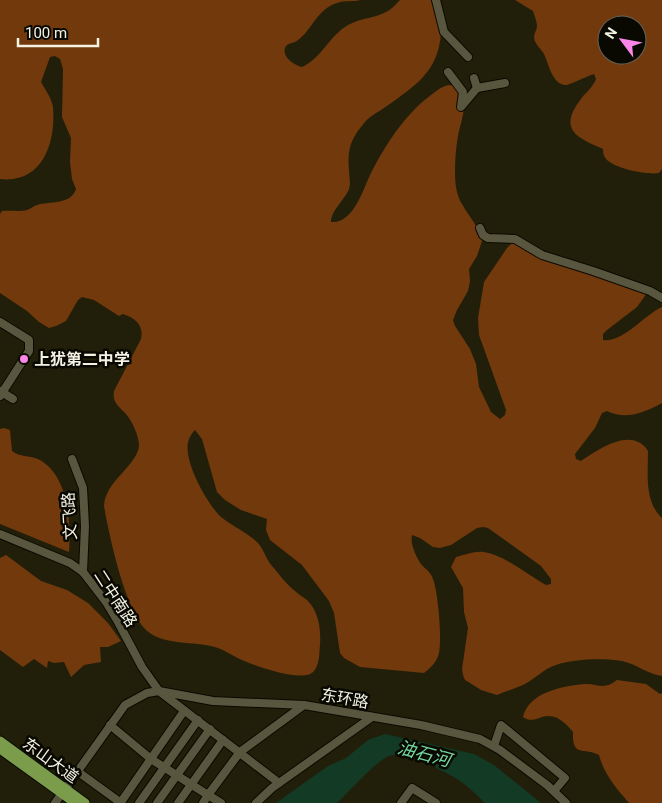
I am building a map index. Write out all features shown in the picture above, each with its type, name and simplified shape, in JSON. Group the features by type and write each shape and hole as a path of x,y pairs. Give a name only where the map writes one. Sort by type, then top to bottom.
{"main road":[{"name":"东山大道","path":"0,741 63,791 75,803"},
{"name":"东山大道","path":"0,749 63,791 85,803"}],"street":[{"path":"436,0 444,32 468,57"},
{"path":"448,72 463,92 462,107 478,88 505,84"},
{"path":"474,78 478,88"},
{"path":"480,228 488,238 515,239 542,255 593,271 662,298"},
{"path":"0,322 29,340 29,351 1,393 13,399"},
{"name":"文飞路","path":"72,459 82,488 85,526 83,572"},
{"name":"二中南路","path":"0,534 70,563 83,572 94,584 110,609 142,667 159,691 279,783"},
{"name":"东环路","path":"55,803 125,705 147,693 159,691 213,701 304,705 344,711 480,739 494,746 566,803"},
{"path":"203,803 240,752 304,705"},
{"path":"77,771 121,803 184,710"},
{"path":"256,803 279,783 372,717"},
{"path":"139,803 198,720"},
{"path":"494,746 501,725 565,778 554,792"},
{"path":"110,726 151,759 221,803"},
{"path":"157,803 210,729"},
{"path":"178,803 223,740"},
{"path":"401,803 412,788 436,803"}],"shaded area":[{"path":"0,0 361,0 340,2 330,6 324,10 303,36 286,46 285,55 287,58 302,67 315,58 348,25 383,13 391,9 400,0 438,0 442,12 442,20 439,46 435,58 430,68 416,84 370,117 356,133 349,150 349,189 333,213 331,222 339,221 346,217 358,202 373,169 386,147 400,126 416,108 443,87 449,85 460,87 463,93 464,105 456,153 456,188 458,197 476,226 482,241 477,256 469,269 470,281 468,291 453,320 470,349 476,364 479,387 491,412 500,419 505,415 506,410 479,335 478,318 484,282 507,248 515,240 540,252 647,293 637,307 603,334 603,340 611,340 626,333 662,307 662,403 635,414 621,415 607,411 602,413 595,428 575,454 576,459 581,461 606,446 625,440 633,440 641,444 648,451 648,487 652,504 662,518 662,676 622,661 598,659 571,661 556,665 523,685 497,695 481,690 465,680 462,669 468,628 464,612 463,588 451,567 456,557 476,552 491,554 507,561 546,585 551,584 551,579 541,566 488,528 483,527 477,528 451,545 440,548 433,547 412,535 415,554 432,577 437,595 440,641 438,656 432,666 424,673 360,667 344,658 340,653 334,613 329,601 302,565 270,540 266,530 267,519 241,510 225,500 217,492 202,439 195,430 189,439 189,457 192,469 203,492 221,517 258,543 270,563 283,579 311,605 317,615 319,627 318,662 314,671 309,675 300,676 280,673 242,660 215,647 161,639 146,630 138,620 125,590 114,553 104,506 110,489 133,460 139,446 133,425 114,399 114,391 141,339 140,326 123,314 119,316 94,300 82,297 78,300 66,321 49,328 0,293 0,214 2,211 24,211 37,205 60,202 70,198 76,189 72,179 70,162 71,138 62,117 63,69 60,59 55,56 50,57 41,82 50,97 53,107 52,134 44,158 27,175 15,179 0,179"},
{"path":"515,0 662,0 662,169 659,173 632,171 612,163 605,158 603,149 583,140 572,129 570,123 576,106 596,79 594,74 567,85 557,81 551,72 544,54 534,39 537,26 533,11"},
{"path":"0,429 10,430 12,451 19,455 40,460 57,477 66,502 69,552 0,524"},
{"path":"6,555 41,581 67,590 88,603 108,623 121,641 108,647 100,647 101,662 84,665 71,677 64,662 54,663 48,661 47,668 34,659 23,667 0,650 0,558"},
{"path":"617,680 646,684 660,694 662,693 662,803 629,803 607,775 599,755 577,749 574,745 573,732 562,721 553,716 545,716 533,720 523,717 526,708 532,702 548,692 566,686 584,684 604,686"}],"water":[{"name":"油石河","path":"385,734 474,754 494,765 541,803 485,803 462,782 436,768 435,763 406,755 395,755 389,756 377,763 337,803 276,803 328,766 346,758 368,740"}],"place":[{"name":"上犹第二中学","path":"24,359"}]}
